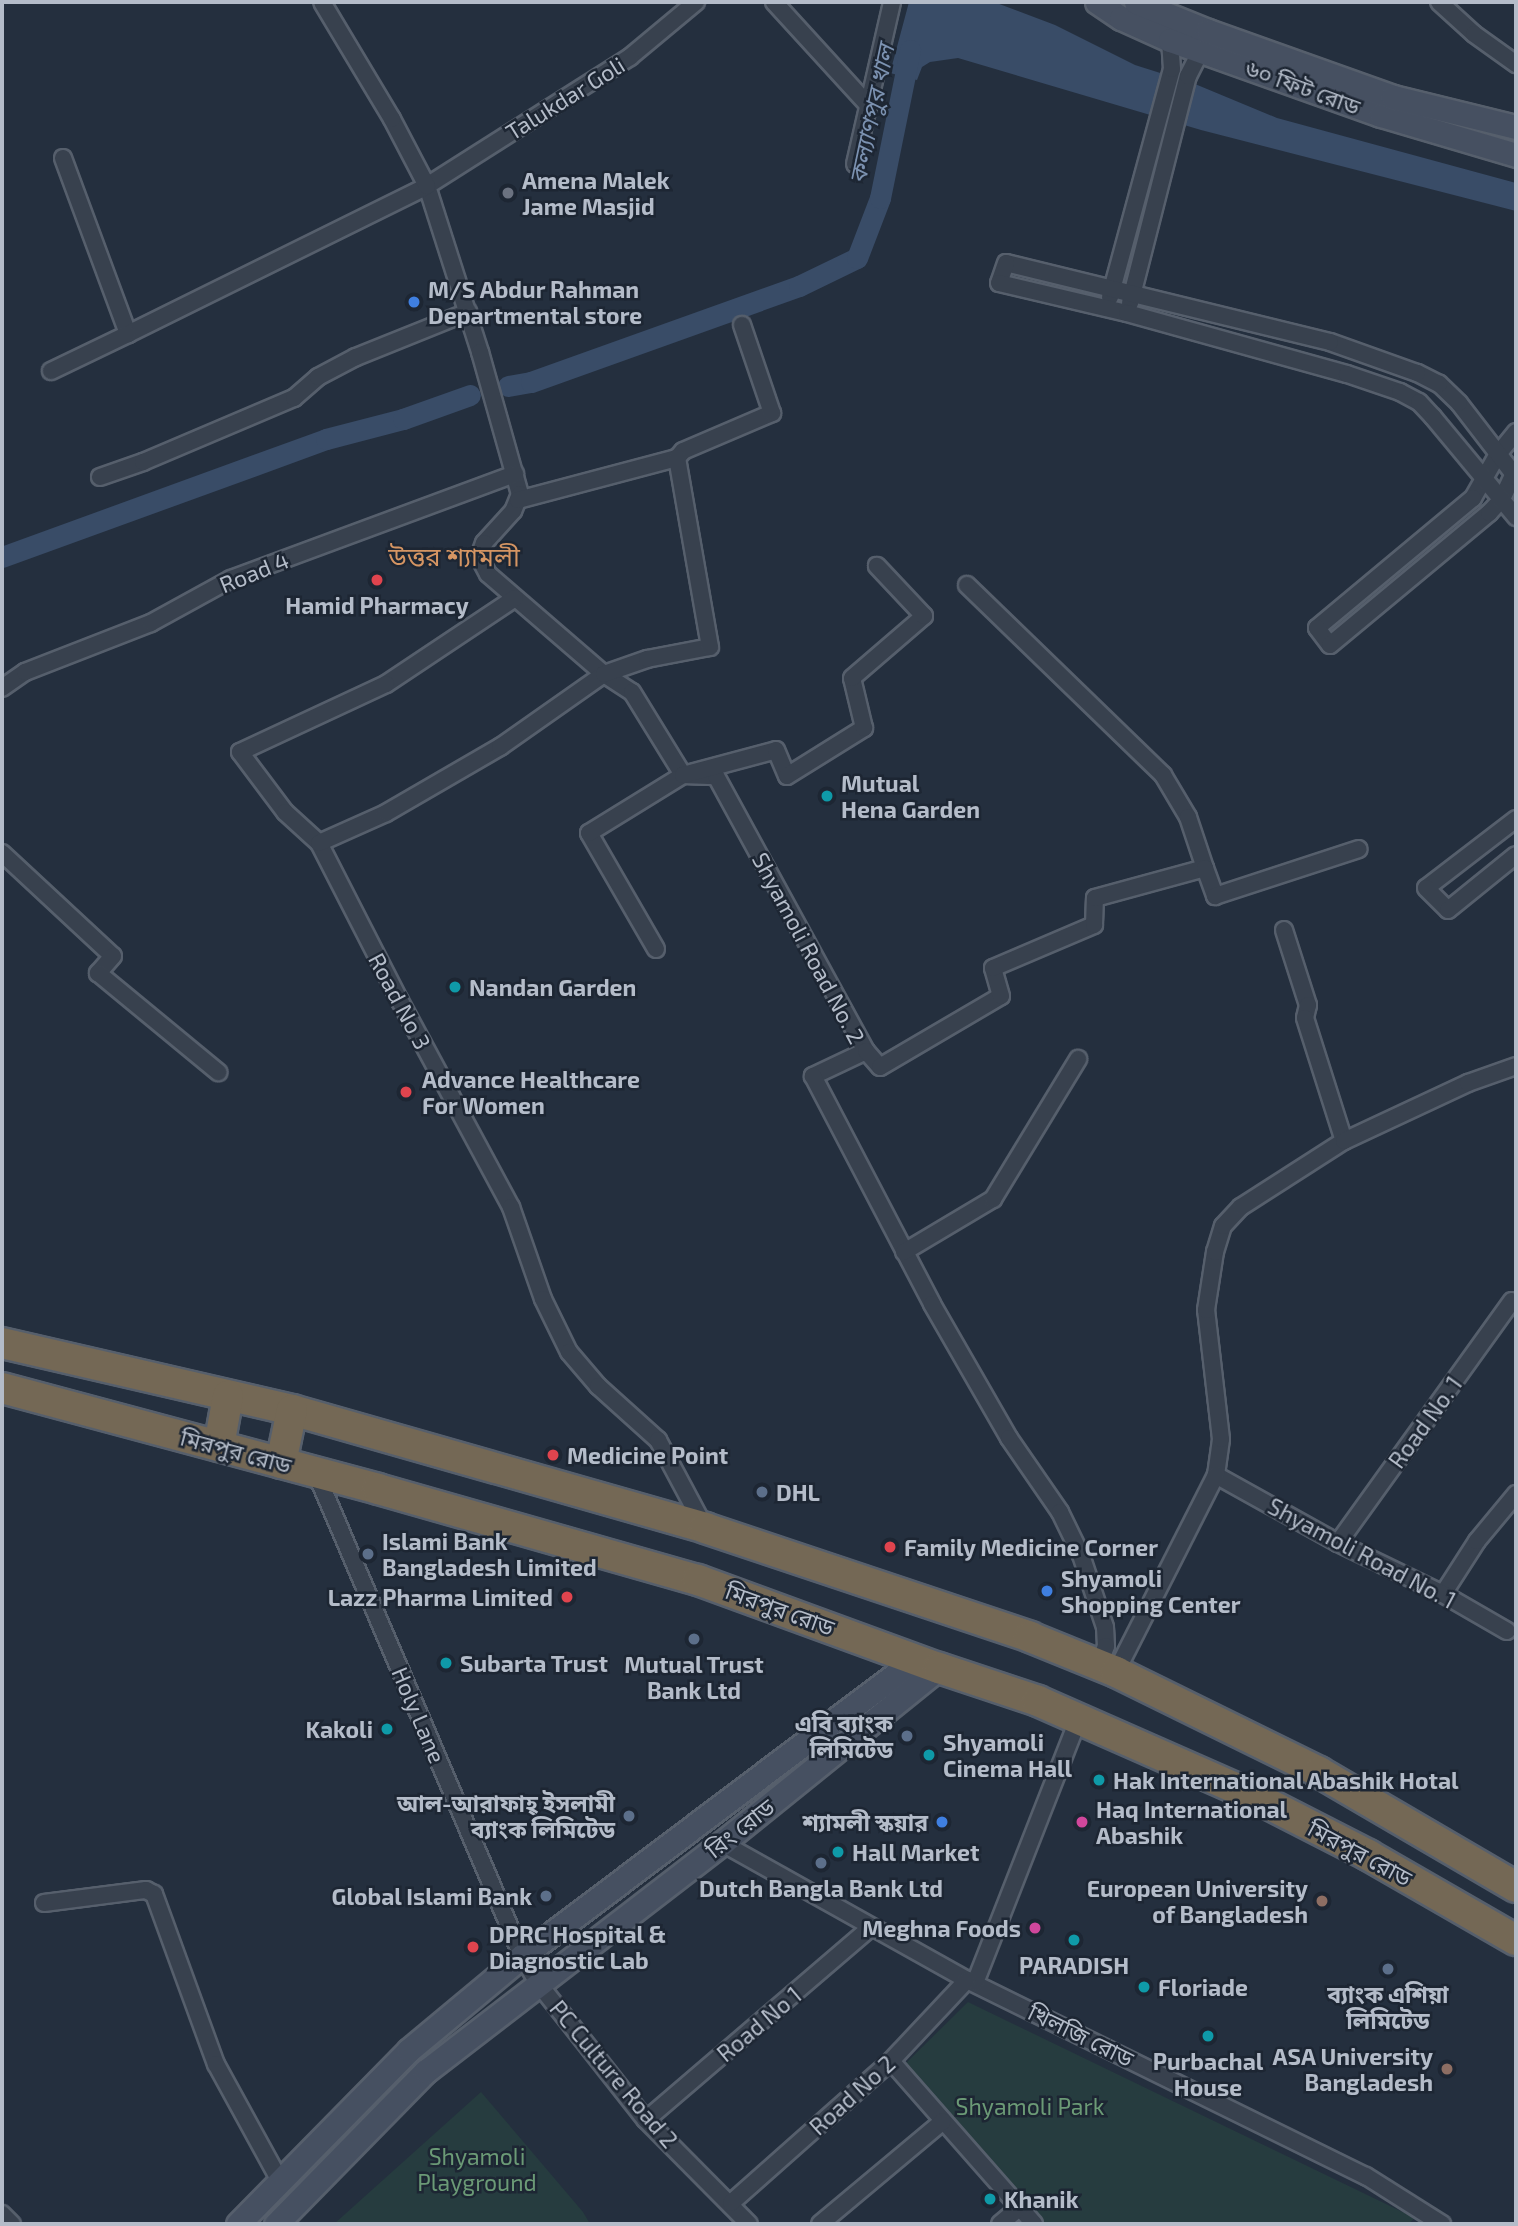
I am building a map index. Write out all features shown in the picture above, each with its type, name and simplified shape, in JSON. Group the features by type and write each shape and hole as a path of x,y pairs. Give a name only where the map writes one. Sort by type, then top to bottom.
{"highway":[{"name":"মিরপুর রোড","path":"2,1343 292,1410 705,1528 1030,1637 1108,1669 1319,1772 1516,1887"},
{"name":"মিরপুর রোড","path":"2,1388 698,1580 1079,1717 1250,1794 1368,1855 1516,1940"},
{"path":"219,1446 228,1396"},
{"path":"281,1463 292,1410"}],"main road":[{"name":"৬০ ফিট রোড","path":"1136,2 1208,31 1393,97 1516,127"},
{"name":"৬০ ফিট রোড","path":"1102,3 1170,40 1381,115 1516,155"},
{"name":"রিং রোড","path":"276,2224 426,2071 722,1843 927,1664"},
{"name":"রিং রোড","path":"238,2224 409,2050 523,1956 927,1664"}],"street":[{"path":"322,2 392,119 427,186 468,312 515,474 520,494 518,500 513,511 484,543 479,557 488,575 604,674 632,692 683,775"},
{"name":"Talukdar Goli","path":"51,371 427,186 630,57 696,2"},
{"path":"774,2 868,105"},
{"path":"855,164 892,2"},
{"path":"1439,2 1474,34 1516,64"},
{"path":"1107,309 1172,69 1170,40"},
{"path":"1127,313 1188,75 1201,50"},
{"path":"63,158 128,334"},
{"path":"1516,432 1498,454 1486,479 1473,498 1317,628 1330,645 1502,499 1515,473 1498,454 1459,403 1439,384 1416,373 1330,342 1006,263 999,283 1127,313 1347,374 1400,392 1419,402 1486,479 1502,499 1516,517"},
{"path":"100,477 143,462 294,398 318,377 356,356 468,312"},
{"path":"518,500 677,458 683,451 772,413 743,325"},
{"path":"319,843 386,813 500,747 604,674 647,659 710,647 677,458"},
{"name":"Road 4","path":"2,688 25,672 151,623 231,579 515,474"},
{"path":"656,949 589,833 683,775 776,750 787,776 864,728 852,678 924,616 877,566"},
{"path":"967,585 1163,775 1188,817 1216,896 1359,849"},
{"name":"Road No 3","path":"515,598 386,684 240,752 285,812 319,843 400,1002 511,1207 543,1300 569,1352 598,1386 658,1440 705,1528"},
{"name":"Shyamoli Road No. 2","path":"683,775 716,776 866,1051 813,1076 904,1252 1009,1438 1059,1512 1081,1555 1105,1627 1108,1669"},
{"path":"1516,819 1426,888 1448,911 1516,855"},
{"path":"2,853 113,956 98,973 218,1072"},
{"path":"866,1051 880,1066 1001,996 993,968 1094,925 1095,898 1205,869"},
{"path":"1284,930 1308,1005 1305,1018 1344,1141"},
{"path":"904,1252 993,1199 1078,1059"},
{"path":"1108,1669 1216,1475 1222,1439 1206,1310 1215,1252 1223,1226 1241,1207 1344,1141 1406,1110 1516,1066"},
{"name":"Road No. 1","path":"1338,1543 1512,1301"},
{"name":"Holy Lane","path":"316,1473 523,1956"},
{"name":"Shyamoli Road No. 1","path":"1216,1475 1338,1543 1443,1594 1507,1631"},
{"path":"1443,1594 1477,1541 1516,1494"},
{"path":"971,1982 1079,1717"},
{"name":"খিলজি রোড","path":"722,1843 971,1982 1366,2176 1433,2222"},
{"path":"44,1903 146,1890 154,1894 216,2064 280,2181"},
{"name":"Road No 1","path":"646,2120 871,1927"},
{"path":"523,1956 538,1983"},
{"name":"Road No 2","path":"731,2203 891,2061 971,1982"},
{"name":"PC Culture Road 2","path":"538,1983 646,2120 750,2224"},
{"path":"891,2061 1034,2224"},
{"path":"820,2224 943,2121"},
{"path":"1000,2224 1019,2208"},
{"path":"2,2214 12,2224"}],"green space":[{"name":"Shyamoli Park","path":"968,2002 1415,2218 1408,2224 1046,2224 905,2064"},
{"name":"Shyamoli Playground","path":"481,2092 583,2212 590,2224 334,2224"}],"water":[{"path":"909,2 994,2 1055,25 1135,65 1195,84 1277,118 1516,183 1516,211 1201,130 958,58 930,62 922,67 917,80 890,73"}],"waterway":[{"name":"কল্যাণপুর খাল","path":"508,386 531,382 799,286 857,258 880,198 910,50"},
{"path":"2,557 326,439 403,419 470,395"}],"place":[{"name":"Amena Malek Jame Masjid","path":"508,193"},
{"name":"M/S Abdur Rahman Departmental store","path":"414,302"},
{"name":"Hamid Pharmacy","path":"377,580"},
{"name":"Mutual Hena Garden","path":"827,796"},
{"name":"Nandan Garden","path":"455,987"},
{"name":"Advance Healthcare For Women","path":"406,1092"},
{"name":"Medicine Point","path":"553,1455"},
{"name":"DHL","path":"762,1492"},
{"name":"Family Medicine Corner","path":"890,1547"},
{"name":"Islami Bank Bangladesh Limited","path":"368,1554"},
{"name":"Shyamoli Shopping Center","path":"1047,1591"},
{"name":"Lazz Pharma Limited","path":"567,1597"},
{"name":"Mutual Trust Bank Ltd","path":"694,1639"},
{"name":"Subarta Trust","path":"446,1663"},
{"name":"Kakoli","path":"387,1729"},
{"name":"এবি ব্যাংক লিমিটেড","path":"907,1736"},
{"name":"Shyamoli Cinema Hall","path":"929,1755"},
{"name":"Hak International Abashik Hotal","path":"1099,1780"},
{"name":"আল-আরাফাহ্ ইসলামী ব্যাংক লিমিটেড","path":"629,1816"},
{"name":"শ্যামলী স্কয়ার","path":"942,1822"},
{"name":"Haq International Abashik","path":"1082,1822"},
{"name":"Hall Market","path":"838,1852"},
{"name":"Dutch Bangla Bank Ltd","path":"821,1863"},
{"name":"Global Islami Bank","path":"546,1896"},
{"name":"European University of Bangladesh","path":"1322,1901"},
{"name":"Meghna Foods","path":"1035,1928"},
{"name":"PARADISH","path":"1074,1940"},
{"name":"DPRC Hospital & Diagnostic Lab","path":"473,1947"},
{"name":"ব্যাংক এশিয়া লিমিটেড","path":"1388,1969"},
{"name":"Floriade","path":"1144,1987"},
{"name":"Purbachal House","path":"1208,2036"},
{"name":"ASA University Bangladesh","path":"1447,2069"},
{"name":"Khanik","path":"990,2199"}],"district":[{"name":"উত্তর শ্যামলী","path":"454,556"}]}
